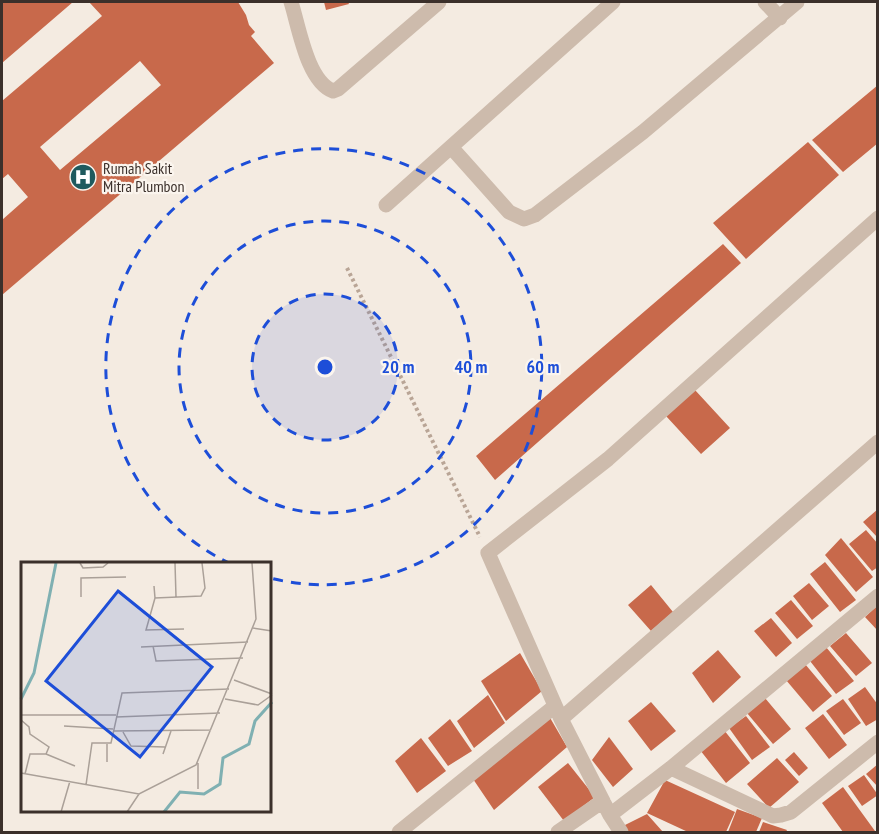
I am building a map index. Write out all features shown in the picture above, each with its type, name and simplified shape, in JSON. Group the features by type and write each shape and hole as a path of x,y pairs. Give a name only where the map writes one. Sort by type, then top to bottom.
{"street":[{"path":"291,2 311,69 327,89 333,91 339,89 439,2"},
{"path":"386,205 614,2"},
{"path":"765,2 780,18"},
{"path":"451,147 510,212 524,219 535,216 644,132 797,2"},
{"path":"621,832 558,713 488,554 608,459 878,218"},
{"path":"399,832 558,713 878,442"},
{"path":"610,815 671,768 878,596"},
{"path":"671,768 773,816 781,815 791,812 878,742"},
{"path":"558,832 603,801"}],"path":[{"path":"347,268 488,554"}],"building":[{"path":"2,2 73,2 2,63"},
{"name":"Rumah Sakit Mitra Plumbon","path":"89,2 238,2 255,32 251,36 274,63 2,295 2,220 28,197 8,174 2,179 2,101 102,16","holes":["140,61 161,85 60,170 40,147"]},
{"path":"324,2 348,2 349,4 326,10"},
{"path":"878,85 878,143 843,172 812,140"},
{"path":"808,142 839,175 746,259 713,223"},
{"path":"723,244 741,263 495,480 476,456"},
{"path":"695,390 730,428 701,454 666,416"},
{"path":"878,509 878,538 863,522"},
{"path":"866,530 878,544 878,567 872,571 849,544"},
{"path":"841,538 873,577 856,592 825,555"},
{"path":"825,562 856,600 840,612 810,574"},
{"path":"809,583 829,606 812,620 793,596"},
{"path":"651,585 673,612 651,631 628,605"},
{"path":"791,600 813,626 797,639 775,613"},
{"path":"878,605 878,631 865,617"},
{"path":"771,618 792,643 776,657 754,631"},
{"path":"846,633 872,663 856,676 830,646"},
{"path":"826,647 854,681 836,694 810,661"},
{"path":"718,650 741,677 713,703 692,673"},
{"path":"520,653 542,691 506,721 481,681"},
{"path":"805,664 832,696 813,712 786,680"},
{"path":"865,687 878,705 878,719 866,726 848,699"},
{"path":"488,695 505,723 474,748 457,721"},
{"path":"765,698 791,729 773,744 747,713"},
{"path":"843,699 861,723 844,735 826,711"},
{"path":"651,702 676,731 651,751 628,721"},
{"path":"823,714 847,745 829,759 805,728"},
{"path":"549,716 567,747 494,810 473,779"},
{"path":"746,716 770,747 752,760 729,728"},
{"path":"450,719 472,751 448,766 428,738"},
{"path":"724,730 750,763 726,783 700,750"},
{"path":"609,737 633,769 613,787 592,760"},
{"path":"421,738 446,771 417,793 395,761"},
{"path":"794,752 808,768 799,776 785,760"},
{"path":"777,758 799,782 769,808 747,784"},
{"path":"568,763 595,797 564,821 538,787"},
{"path":"878,764 878,787 866,774"},
{"path":"864,775 878,795 862,806 848,786"},
{"path":"665,780 735,812 726,832 688,832 647,813"},
{"path":"843,787 875,831 843,832 822,803"},
{"path":"737,809 762,818 756,832 728,832"},
{"path":"647,814 663,832 626,832 621,827"},
{"path":"763,822 787,830 786,832 759,832"}],"place":[{"name":"Rumah Sakit Mitra Plumbon","path":"83,177"}]}
